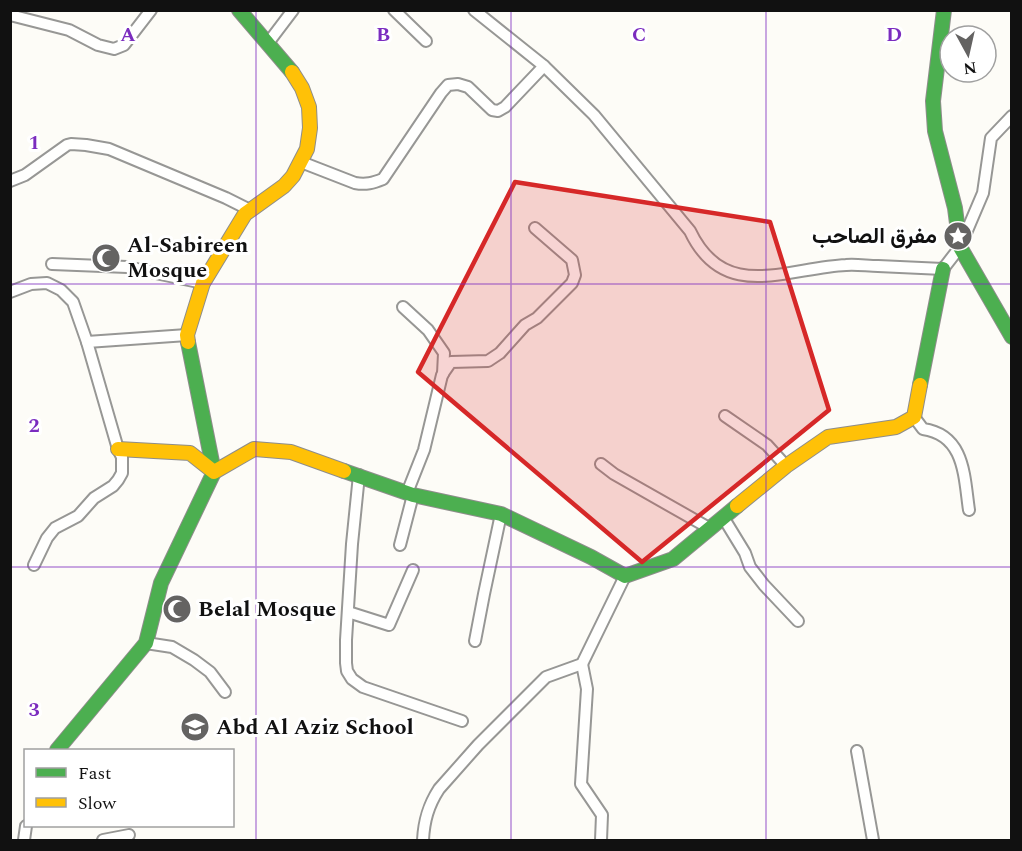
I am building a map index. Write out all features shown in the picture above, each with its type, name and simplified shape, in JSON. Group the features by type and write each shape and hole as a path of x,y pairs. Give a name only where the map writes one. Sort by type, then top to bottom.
{"street":[{"path":"10,15 69,30 98,45 114,49 124,45 151,10"},
{"path":"214,472 187,335 203,283 245,214 284,186 293,176 307,148 310,128 309,107 295,75 239,10"},
{"path":"268,43 292,10"},
{"path":"394,10 426,41"},
{"path":"474,10 544,66 594,115 690,231 701,251 723,269 741,275 760,276 846,264 943,269"},
{"path":"944,10 934,85 935,131 955,208 960,247 1011,336"},
{"path":"302,162 355,183 364,185 383,180 448,85 458,84 468,87 492,110 498,111 506,107 544,66"},
{"path":"969,510 962,460 955,447 936,430 923,429 914,417 943,269 960,247 983,193 991,138 1011,116"},
{"path":"10,182 25,175 71,144 86,145 109,149 250,210"},
{"path":"442,375 451,362 488,361 500,352 525,325 537,318 572,283 575,275 572,260 535,228"},
{"path":"52,264 127,267 203,283"},
{"path":"10,292 42,282 62,290 73,302 122,457 122,473 118,480 94,498 78,516 55,528 47,538 34,565"},
{"path":"400,545 410,494 424,450 442,375 444,352 428,330 403,307"},
{"path":"87,342 187,335"},
{"path":"725,417 767,445 786,466"},
{"path":"601,840 602,814 581,784 586,689 582,664 625,576 673,559 786,466 828,437 896,427 914,417"},
{"path":"118,449 190,453 214,472"},
{"path":"58,749 146,643 161,583 214,472 254,449 291,452 410,494 501,514 625,576"},
{"path":"601,464 614,474 709,528"},
{"path":"359,476 348,612 346,666 349,675 364,688 462,721"},
{"path":"475,641 501,514"},
{"path":"723,517 745,553 750,567 798,621"},
{"path":"348,612 389,625 414,570"},
{"path":"146,643 172,647 194,660 210,672 225,692"},
{"path":"423,840 426,815 433,797 471,753 546,676 582,664"},
{"path":"857,751 873,840"},
{"path":"103,840 129,835"}],"highlighted area":[{"path":"515,182 770,222 829,410 642,562 418,372"}],"traffic: fast":[{"path":"239,10 292,72"},
{"path":"944,10 933,101 935,131 955,208 960,247 1012,337"},
{"path":"920,385 943,269"},
{"path":"58,749 146,643 161,583 214,472 188,342"},
{"path":"344,471 413,495 501,514 625,576 673,559 737,506"}],"traffic: slow":[{"path":"188,342 187,335 203,283 245,214 284,186 293,176 307,149 310,128 309,107 302,88 292,72"},
{"path":"737,506 786,466 828,437 896,427 914,417 920,385"},
{"path":"118,449 190,453 214,472 254,449 291,452 344,471"}],"place":[{"name":"مفرق الصاحب","path":"958,236"},
{"name":"Al-Sabireen Mosque","path":"106,258"},
{"name":"Belal Mosque","path":"177,609"},
{"name":"Abd Al Aziz School","path":"195,727"}]}
